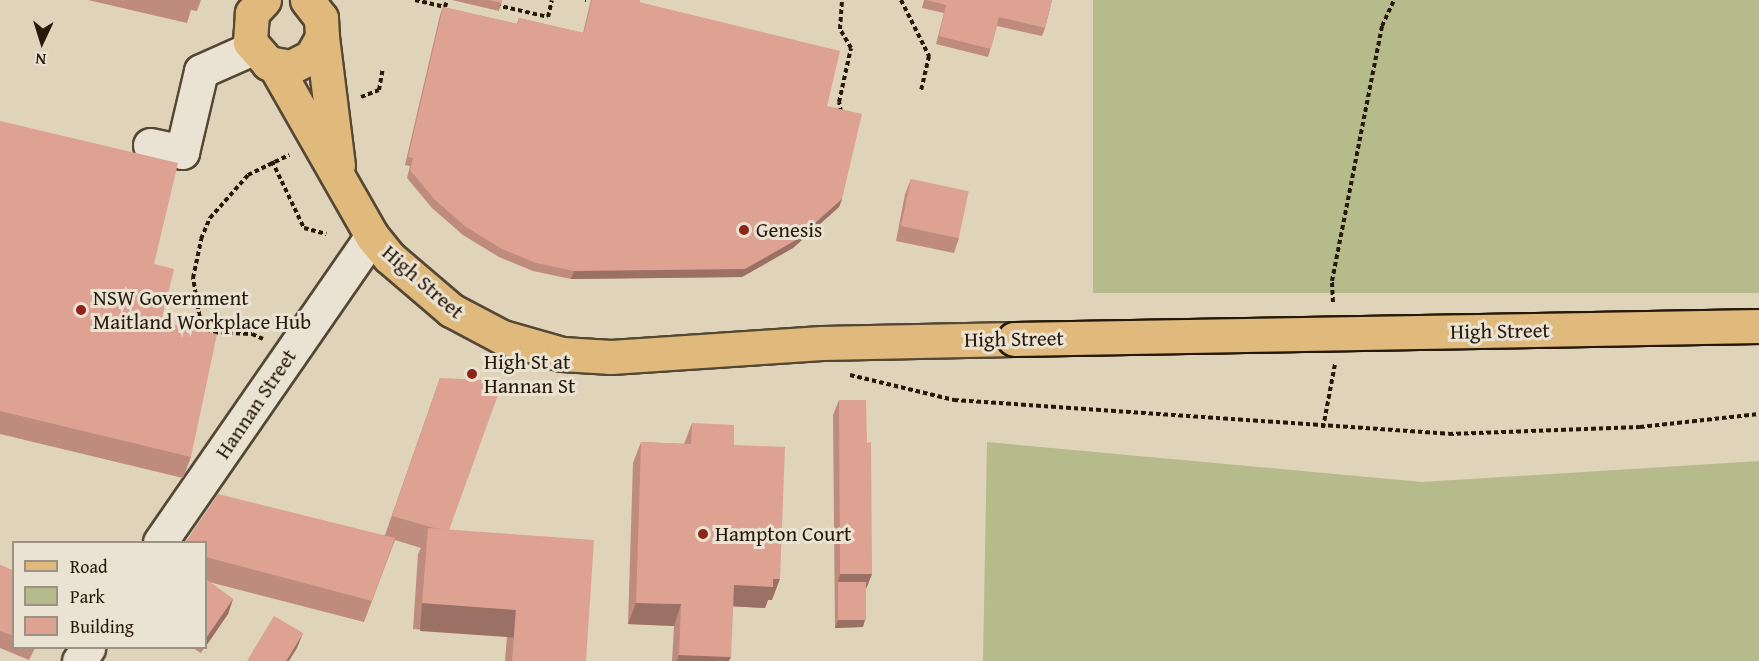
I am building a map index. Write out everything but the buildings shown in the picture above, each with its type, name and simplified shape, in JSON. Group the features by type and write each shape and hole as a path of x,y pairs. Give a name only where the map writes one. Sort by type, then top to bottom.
{"main road":[{"path":"255,4 248,27 264,57 291,67 305,62 316,51 318,12"},
{"name":"High Street","path":"318,12 340,181"},
{"name":"High Street","path":"264,57 372,236 389,257 451,310 474,325 529,346 562,354 611,357 822,343 1759,326"}],"street":[{"path":"150,146 182,152 201,71 264,57"},
{"name":"Hannan Street","path":"161,541 372,236"}],"path":[{"path":"416,0 445,7 447,0"},
{"path":"494,5 548,17 552,0"},
{"path":"842,0 840,29 851,48 839,102 842,118"},
{"path":"901,0 929,56 921,91"},
{"path":"1332,281 1382,26 1394,0"},
{"path":"357,98 379,90 383,69"},
{"path":"202,331 193,279 201,239 215,210 233,188 283,156"},
{"path":"272,161 303,228 326,234"},
{"path":"191,331 252,334"},
{"path":"822,343 853,377 954,400 1449,434 1640,427 1759,414"}],"green space":[{"path":"1093,0 1759,0 1759,293 1093,293"},
{"path":"987,442 1422,482 1759,461 1759,661 983,661"}],"place":[{"name":"Genesis","path":"744,230"},
{"name":"NSW Government Maitland Workplace Hub","path":"81,310"},
{"name":"High St at Hannan St","path":"472,374"},
{"name":"Hampton Court","path":"703,534"}]}
